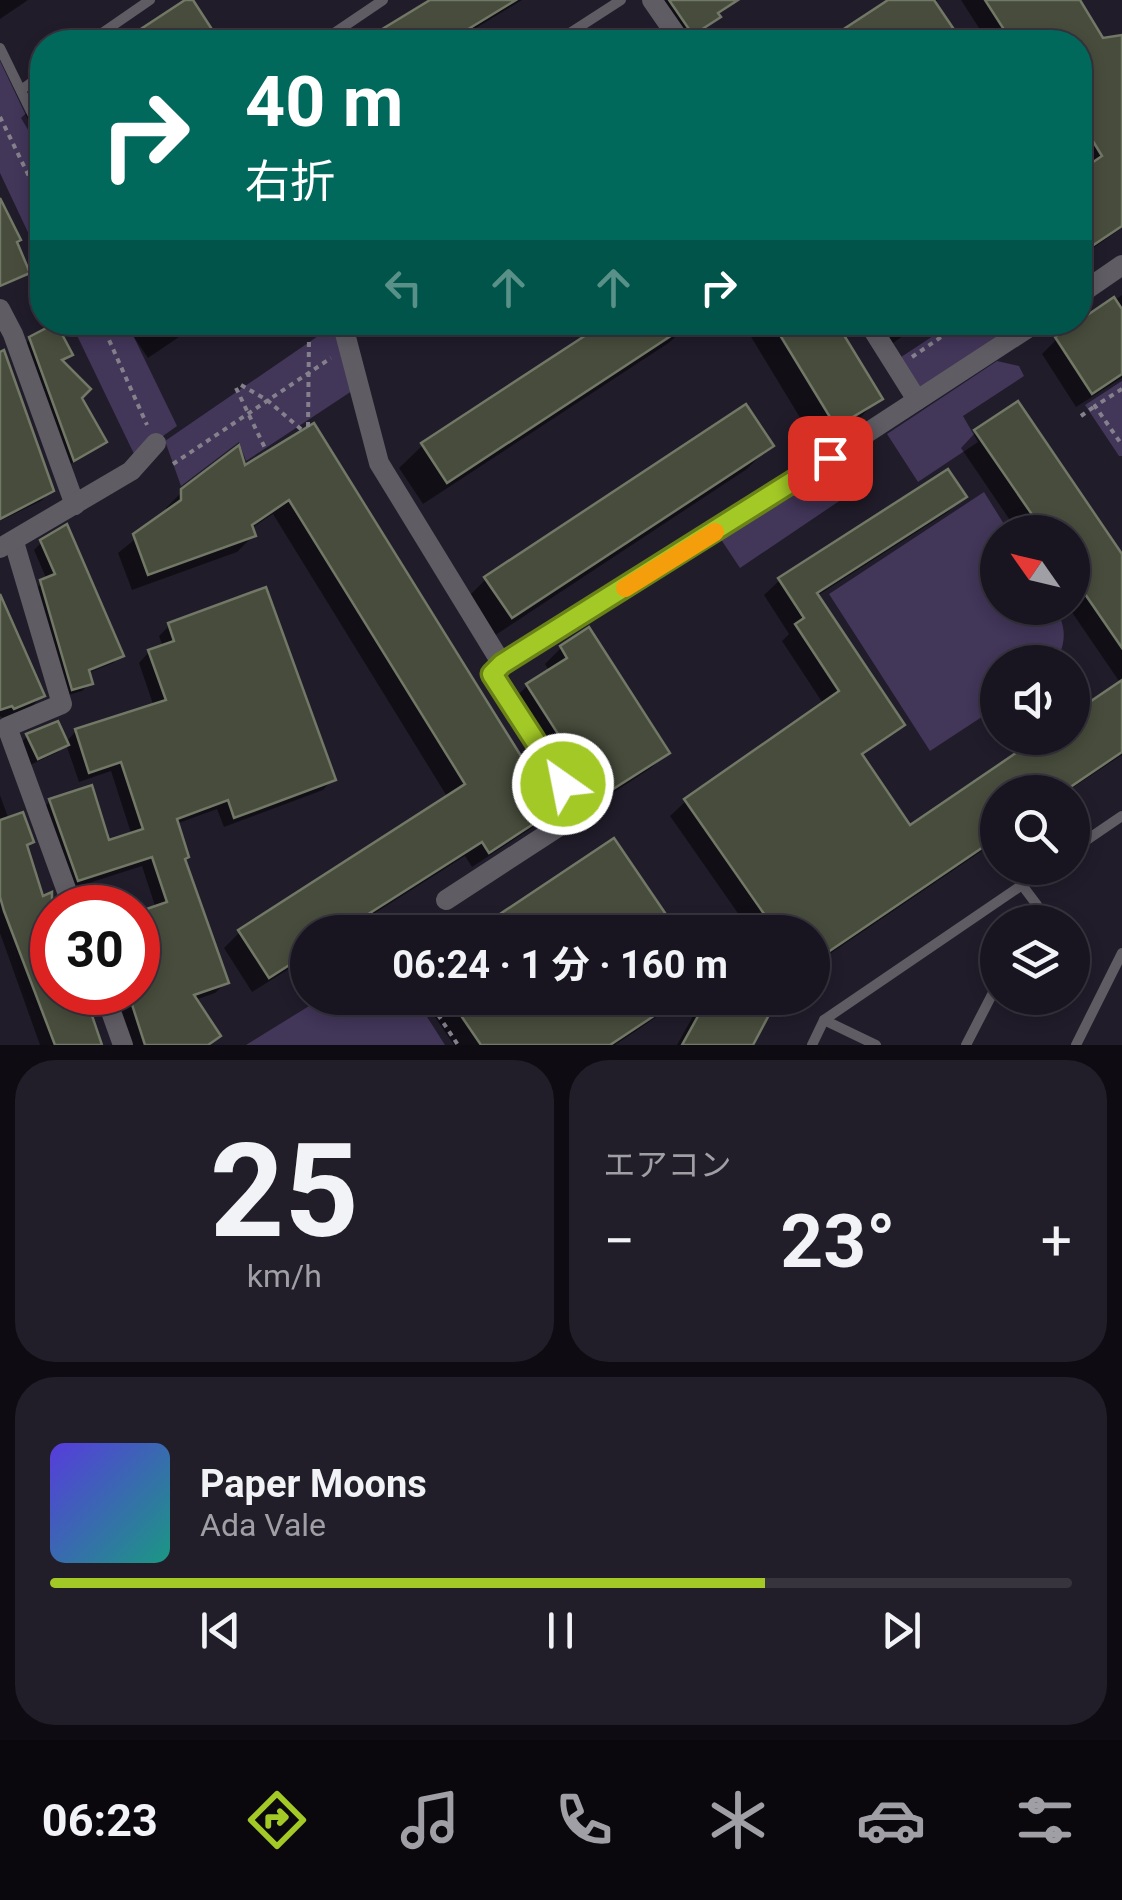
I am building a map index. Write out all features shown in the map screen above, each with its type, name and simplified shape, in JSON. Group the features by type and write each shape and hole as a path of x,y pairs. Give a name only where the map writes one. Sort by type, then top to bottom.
{"street":[{"path":"652,0 673,30"},
{"path":"1092,286 1122,265"},
{"path":"0,309 13,334 75,506"},
{"path":"347,335 379,463 502,664"},
{"path":"876,335 917,400"},
{"path":"446,900 581,812 492,674 502,664 712,534 1017,335"},
{"path":"65,885 7,727 62,704 7,545 131,472 152,435"},
{"path":"113,1015 124,1045"}],"lane":[{"path":"106,30 150,0"},
{"path":"339,30 383,0"},
{"path":"575,30 621,0"},
{"path":"0,48 30,109"},
{"path":"21,90 30,84"},
{"path":"1090,838 1122,816"},
{"path":"812,1045 824,1020 1021,885"},
{"path":"1076,1045 1122,953"},
{"path":"966,1045 981,1015"},
{"path":"824,1020 876,1045"}],"path":[{"path":"0,117 30,178"},
{"path":"107,335 152,435"},
{"path":"909,365 906,361 944,335"},
{"path":"308,427 310,338"},
{"path":"173,464 351,345"},
{"path":"266,450 239,386 268,400 302,430"},
{"path":"1081,416 1122,388"},
{"path":"1096,406 1122,445"},
{"path":"438,1015 458,1045"}],"shaded area":[{"path":"0,61 30,124 30,237 0,173"},
{"path":"77,335 133,335 177,426 135,456"},
{"path":"320,335 341,335 358,387 246,461 239,442 181,486 165,441"},
{"path":"935,335 1006,335 919,392 898,359"},
{"path":"997,361 1019,366 1024,376 963,416 978,442 918,482 887,434"},
{"path":"1122,381 1122,456 1119,456 1085,405"},
{"path":"849,450 862,465 863,485 740,568 718,535"},
{"path":"984,492 998,515 980,515 980,625 1062,625 1062,645 980,645 980,718 930,751 829,594"},
{"path":"295,1015 426,1015 445,1045 246,1045"}],"building":[{"path":"185,0 193,0 212,30 139,30"},
{"path":"430,0 516,0 467,30 381,30"},
{"path":"669,0 738,0 701,30 690,30"},
{"path":"888,0 934,0 953,28 950,30 842,30"},
{"path":"985,0 1080,0 1103,38 1122,35 1122,226 1092,246 1092,163 1102,156 1092,140 1092,30 1004,30"},
{"path":"0,198 21,240 17,242 30,273 0,286"},
{"path":"1114,297 1122,309 1122,374 1092,394 1055,337 1092,335 1092,312"},
{"path":"62,335 73,355 62,360 91,389 82,398 107,442 74,461 29,337"},
{"path":"586,335 672,335 447,483 421,443"},
{"path":"780,335 844,335 883,399 836,427"},
{"path":"4,350 54,491 0,519 0,352"},
{"path":"1018,401 1122,554 1122,648 1090,601 1090,515 1032,515 974,430"},
{"path":"746,404 774,446 512,618 484,577"},
{"path":"314,423 521,756 558,808 489,853 482,842 367,915 290,915 290,965 269,978 238,930 465,784 289,500 252,525 256,536 148,575 133,534 181,500 181,489 239,445 245,465"},
{"path":"948,469 967,497 817,593 905,725 862,754 910,825 980,777 980,849 830,951 830,915 765,915 684,799 839,691 795,624 804,618 778,578"},
{"path":"67,524 124,656 89,670 93,684 72,690 40,580 55,574 40,540"},
{"path":"266,587 336,780 234,818 228,800 177,819 189,857 185,859 229,983 194,995 221,1036 208,1045 145,1045 135,1015 160,1015 160,904 167,902 152,857 78,881 49,799 92,785 109,840 143,829 121,762 89,773 75,729 166,700 148,650 174,641 168,623"},
{"path":"0,594 45,696 14,709 12,706 0,710"},
{"path":"589,627 670,753 599,798 526,684 567,658 560,646"},
{"path":"1122,680 1122,752 1088,775 984,775 1013,755 1090,755 1090,702"},
{"path":"58,721 69,745 38,759 26,734"},
{"path":"23,812 34,842 27,845 40,885 30,885 30,979 0,897 0,820"},
{"path":"614,838 666,915 498,915"},
{"path":"44,1015 92,1015 102,1045 55,1045"},
{"path":"461,1015 655,1015 610,1045 481,1045"},
{"path":"699,1015 769,1015 753,1045 682,1045"}],"slow traffic":[{"path":"625,588 715,532"}],"route":[{"path":"563,784 492,674 502,664 830,458"}]}
